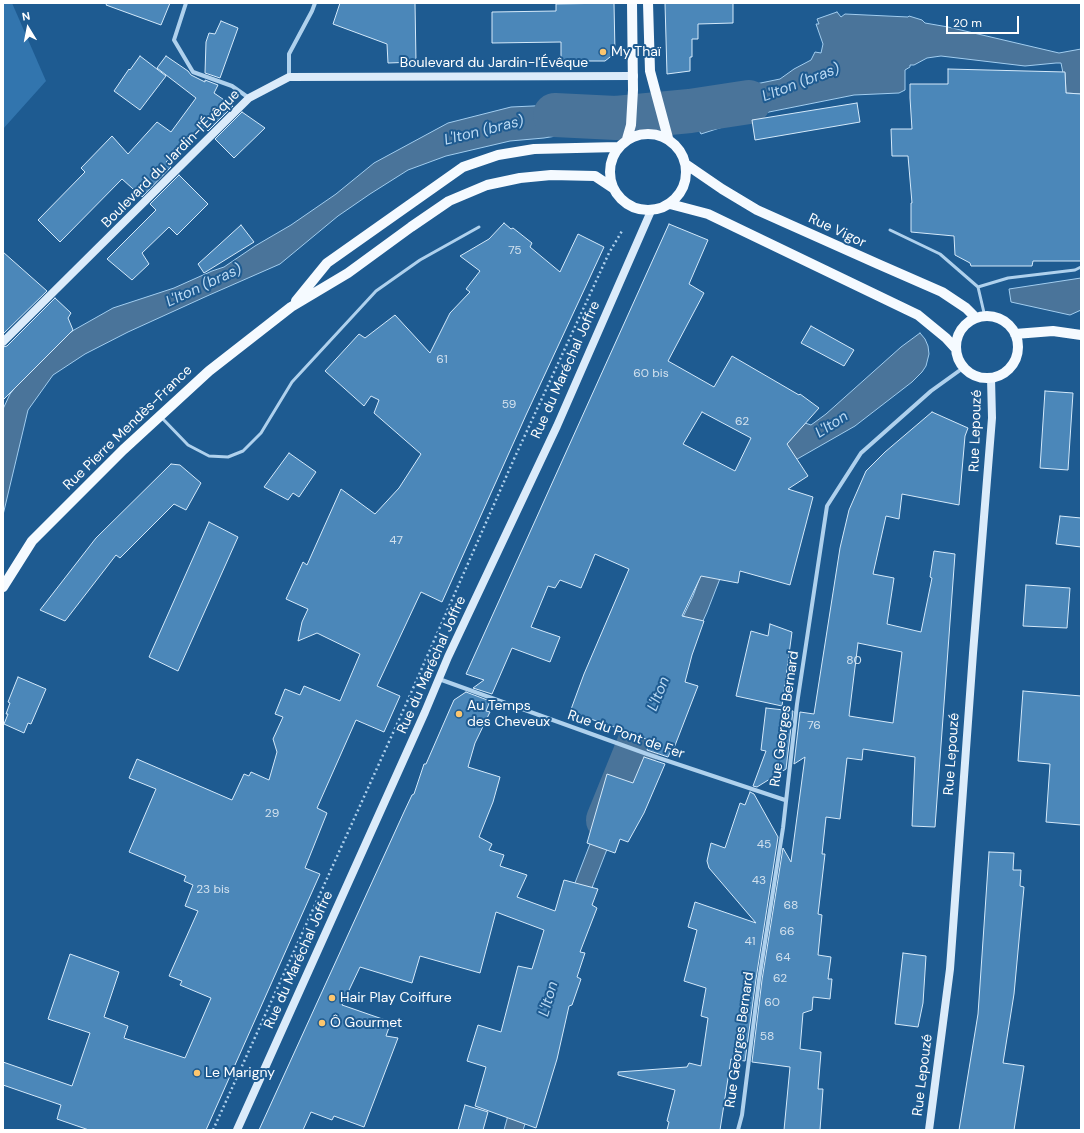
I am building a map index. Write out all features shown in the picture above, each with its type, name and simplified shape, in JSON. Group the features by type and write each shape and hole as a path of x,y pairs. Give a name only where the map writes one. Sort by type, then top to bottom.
{"main road":[{"path":"627,139 630,125 634,76 632,3"},
{"path":"648,3 650,71 668,138 680,150 687,165 684,187 670,204 651,211 636,208 623,201 613,188 610,178 612,156 618,147 627,139 640,134 654,134 668,138"},
{"name":"Boulevard du Jardin-l'Évêque","path":"3,342 249,98 289,77 634,76"},
{"name":"Rue Pierre Mendès-France","path":"291,307 327,263 463,167 498,155 534,149 618,147"},
{"name":"Rue Vigor","path":"687,165 722,190 758,210 942,292 981,317"},
{"name":"Rue Pierre Mendès-France","path":"3,587 32,541 123,450 209,371 291,307 348,273 449,201 487,185 520,178 551,175 595,176 613,188"},
{"path":"670,204 708,214 922,317 956,349"},
{"name":"Rue du Maréchal Joffre","path":"237,1130 425,712 451,649 557,426 651,211"},
{"path":"981,317 994,318 1003,321 1015,334 1018,344 1014,363 1008,370 1000,375 991,378 980,378 963,368 958,359 956,349 957,339 961,330 968,322 981,317"},
{"path":"1015,334 1053,332 1081,334"},
{"name":"Rue Lepouzé","path":"929,1130 950,969 992,418 991,378"}],"street":[{"path":"186,3 174,40 193,72 232,86 249,98"},
{"path":"289,77 289,54 315,3"},
{"name":"Rue Georges Bernard","path":"738,1130 742,1115 759,980 783,828 797,704 826,506 861,453 931,391 963,368"},
{"name":"Rue du Pont de Fer","path":"439,679 624,746 785,800"}],"lane":[{"path":"160,416 188,445 209,456 228,457 243,451 261,433 292,382 376,291 420,260 479,227"},
{"path":"890,230 940,254 978,287 981,317"},
{"path":"978,287 1008,278 1081,268"}],"path":[{"path":"214,1130 524,438 609,253 636,208"}],"shaded area":[{"path":"3,3 12,3 46,81 3,129"}],"water":[{"path":"837,12 841,17 845,14 909,16 922,20 925,23 1059,53 1081,49 1081,94 1066,93 1065,73 1063,73 1061,63 1025,66 941,56 927,58 914,65 910,65 910,67 905,70 905,90 899,93 854,95 769,112 701,134 681,96 692,90 718,90 733,93 751,85 780,79 794,69 811,60 815,52 821,53 823,44 816,24 819,24 817,19"},
{"path":"620,102 610,133 592,136 562,135 510,141 446,156 408,170 338,216 280,264 128,332 85,354 53,375 28,410 3,515 3,409 14,389 61,342 59,341 74,330 113,308 174,288 224,267 255,246 291,225 336,194 374,163 448,123 511,107"},
{"path":"1081,278 1081,310 1070,315 1011,302 1009,289"},
{"path":"920,333 928,346 929,354 926,366 912,382 855,426 785,466 721,576 707,612 650,740 632,734 651,684 693,596 706,561 696,548 805,423 811,425 826,414 901,347"},
{"path":"622,761 639,767 581,916 527,1118 523,1130 504,1130 563,914"}],"building":[{"path":"107,3 170,3 161,25 106,5"},
{"path":"340,3 415,3 416,62 388,63 387,44 333,24"},
{"path":"614,3 615,53 605,61 561,61 561,42 492,43 492,12 556,11 556,4"},
{"path":"665,3 733,3 733,23 698,24 698,39 692,39 690,71 667,74"},
{"path":"221,21 238,28 220,78 205,73 206,42 209,33 215,34"},
{"path":"140,56 166,76 140,110 114,91"},
{"path":"166,56 188,71 191,75 205,82 205,80 218,85 214,93 233,106 208,131 204,127 166,162 171,167 142,197 122,179 60,242 38,220 85,172 81,168 112,136 128,154 157,122 171,132 196,98 157,68"},
{"path":"948,69 1065,72 1066,93 1081,94 1081,261 1033,261 1032,266 971,266 970,263 955,255 954,236 911,232 912,203 908,156 892,156 891,129 912,129 910,84 948,84"},
{"path":"857,103 860,122 755,140 752,120"},
{"path":"242,112 265,128 234,158 215,139"},
{"path":"179,175 208,204 177,235 169,227 142,253 149,264 132,280 107,259 156,210 150,204"},
{"path":"504,223 532,243 530,247 560,272 578,234 604,247 526,415 442,602 421,592 377,686 400,696 384,732 356,720 317,808 327,813 305,868 320,874 206,1130 89,1130 57,1119 61,1105 3,1085 3,1062 72,1086 90,1033 48,1019 70,954 119,972 104,1017 128,1026 124,1038 185,1058 211,998 180,985 182,981 169,976 198,911 185,906 193,885 184,881 186,876 129,852 156,789 129,778 137,759 232,800 244,774 249,776 251,772 269,780 277,752 273,739 283,717 275,714 285,689 300,695 304,686 340,701 360,654 317,633 298,641 302,622 308,609 286,599 303,562 307,565 341,489 375,514 399,488 421,454 374,413 379,400 371,396 364,406 325,371 359,334 365,338 395,315 430,353 450,313 470,292 466,289 480,271 460,256 489,239"},
{"path":"669,224 708,240 689,284 704,293 668,361 714,387 732,356 799,395 800,394 819,408 787,444 808,476 788,489 813,497 790,585 740,571 738,583 701,576 682,616 704,621 692,655 685,682 698,686 674,748 672,748 668,757 647,750 650,741 632,733 570,712 584,674 629,569 595,554 581,588 560,580 555,588 548,586 531,627 560,637 550,662 512,648 492,694 473,688 484,680 466,674","holes":["702,412 751,438 735,471 683,444"]},
{"path":"241,225 254,242 204,273 198,264"},
{"path":"3,252 47,291 3,334"},
{"path":"55,298 71,313 68,318 73,330 3,400 3,347 7,346"},
{"path":"811,326 854,350 844,366 801,343"},
{"path":"1045,391 1073,393 1068,470 1040,468"},
{"path":"932,412 968,428 965,436 959,505 902,494 899,519 886,516 873,574 894,578 887,624 921,632 932,578 930,577 934,551 955,554 935,827 912,826 915,757 863,749 862,760 847,758 840,819 826,817 822,854 825,854 818,914 822,915 818,955 831,957 828,979 832,979 830,999 813,997 812,1010 803,1013 800,1049 821,1052 818,1089 823,1089 820,1130 784,1130 790,1067 752,1062 762,980 783,848 791,862 805,757 794,764 800,712 814,714 840,548 849,510 866,471 885,452","holes":["858,643 902,652 893,723 849,716"]},
{"path":"289,453 316,472 299,497 293,493 288,500 264,487"},
{"path":"171,464 180,465 201,483 186,510 174,504 120,558 116,555 65,621 40,610 96,538"},
{"path":"1060,516 1081,518 1081,547 1056,544"},
{"path":"209,522 238,537 178,671 149,657"},
{"path":"1026,585 1070,588 1067,628 1023,626"},
{"path":"770,624 792,632 782,706 736,696 751,631 768,636"},
{"path":"18,677 46,689 31,724 28,723 24,733 4,724 10,703 8,702"},
{"path":"1023,691 1081,696 1081,825 1046,822 1050,764 1018,761"},
{"path":"466,692 490,701 486,711 490,712 475,743 468,767 500,777 493,802 479,837 492,844 489,850 504,855 500,866 527,875 517,897 555,911 564,880 598,889 592,905 597,908 580,952 585,953 577,977 581,979 572,1005 569,1006 557,1059 536,1128 475,1106 486,1067 467,1061 478,1025 501,1032 518,966 532,969 544,930 496,912 480,973 420,956 412,983 360,967 342,1005 391,1022 386,1036 398,1038 364,1127 334,1116 332,1120 311,1112 303,1130 259,1130 404,812 412,795 414,794 424,764 426,764 454,700"},
{"path":"766,708 793,711 786,769 757,787 753,786 766,751 761,750"},
{"path":"644,757 665,764 644,813 628,842 620,839 615,853 587,843 607,774 633,783"},
{"path":"750,792 754,794 778,837 745,1061 731,1059 720,1130 667,1130 669,1122 667,1121 675,1090 618,1075 618,1072 687,1067 689,1063 701,1066 708,1018 701,1016 706,988 684,981 697,930 688,927 695,902 756,923 709,868 707,861 711,843 725,848 740,803 745,805"},
{"path":"989,852 1014,853 1013,870 1021,870 1020,886 1024,887 1014,994 1003,1063 1024,1066 1014,1130 959,1130 978,1014"},
{"path":"903,953 926,956 923,1003 918,1027 895,1024"},
{"path":"465,1105 488,1112 483,1130 458,1130"}],"waterway":[{"name":"L'Iton (bras)","path":"555,115 616,118 690,111 749,102"},
{"name":"L'Iton","path":"608,820 664,682"}],"place":[{"name":"My Thaï","path":"603,52"},
{"name":"Au Temps des Cheveux","path":"459,714"},
{"name":"Hair Play Coiffure","path":"332,998"},
{"name":"Ô Gourmet","path":"322,1023"},
{"name":"Le Marigny","path":"197,1073"}]}
